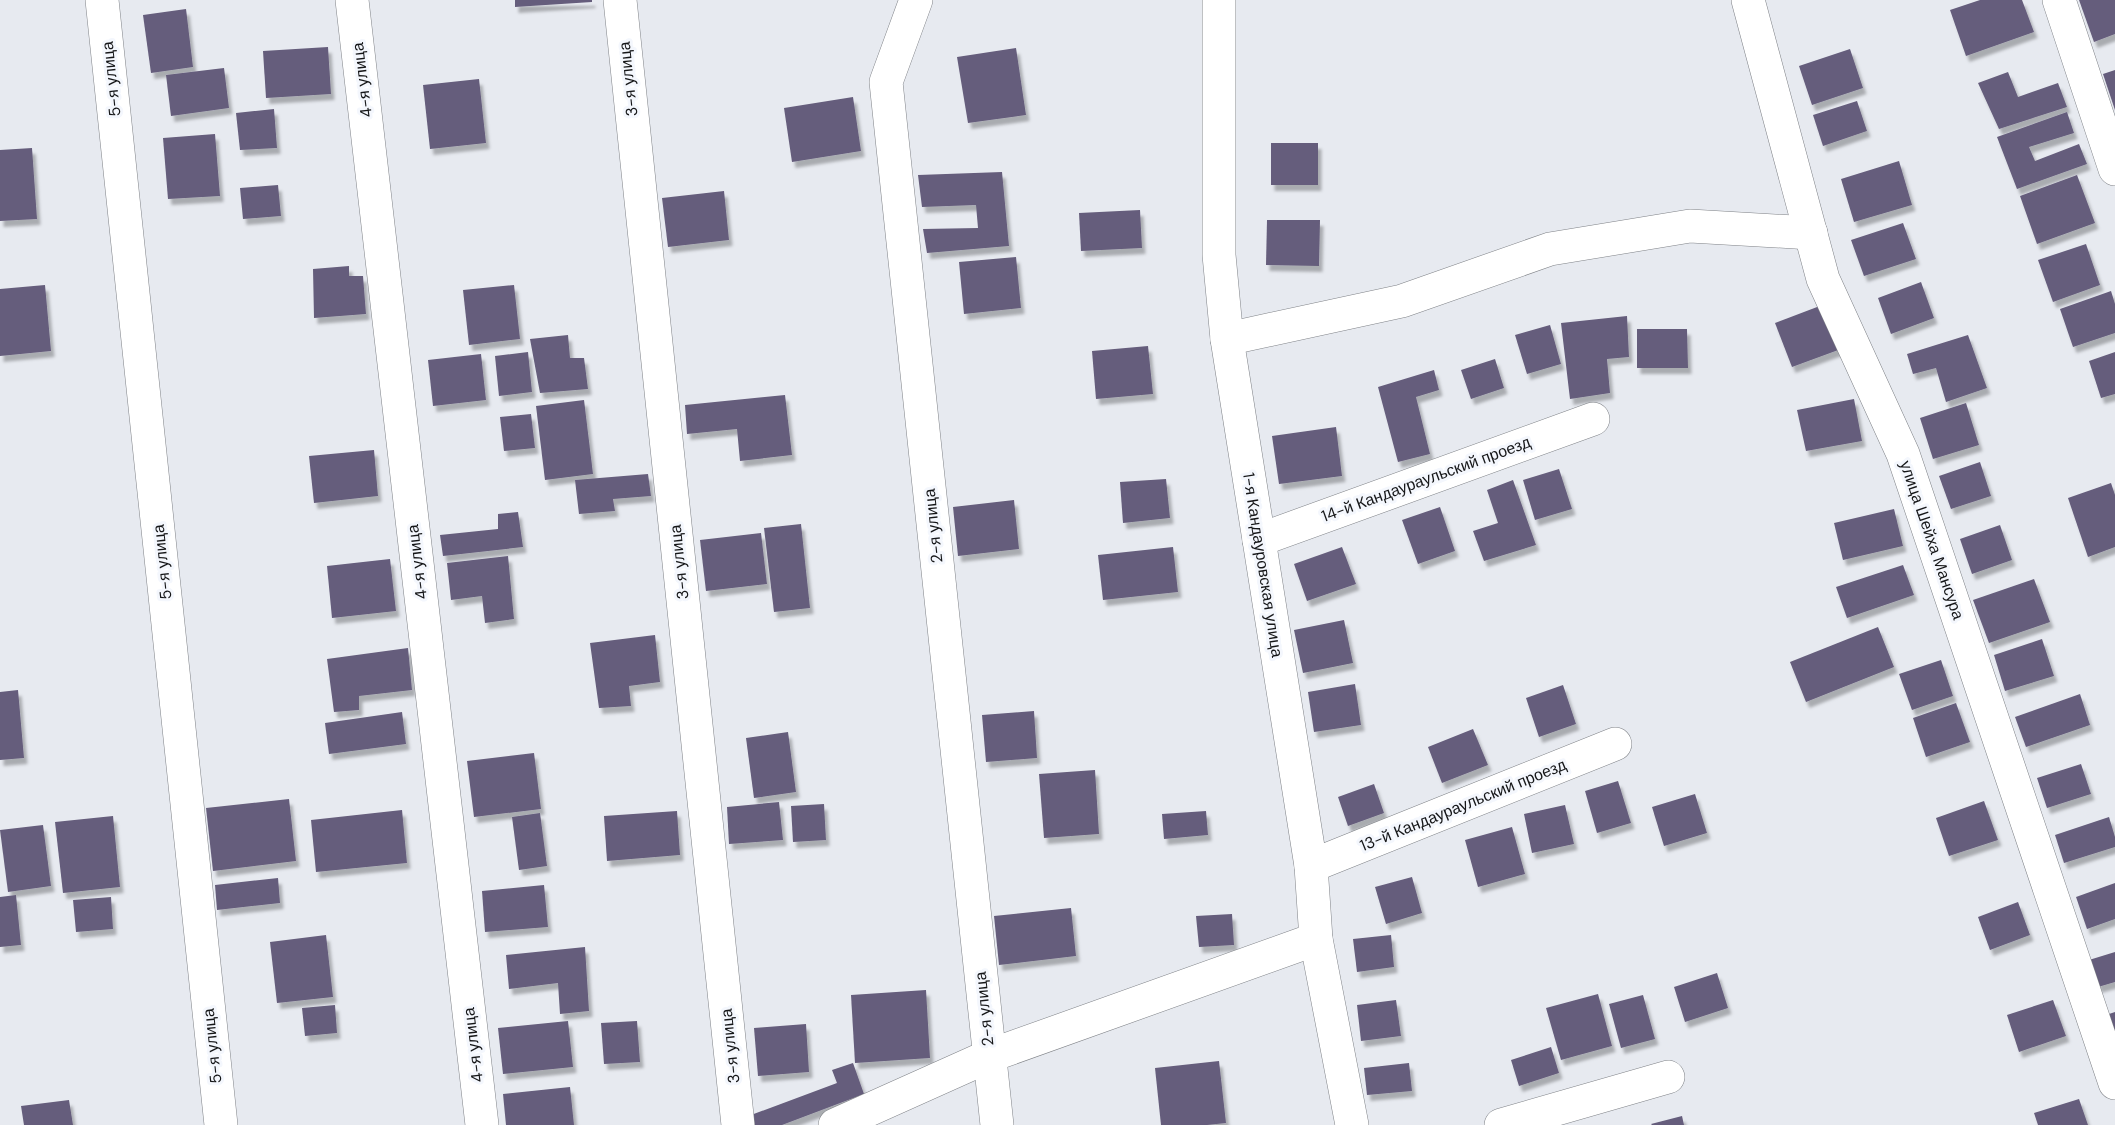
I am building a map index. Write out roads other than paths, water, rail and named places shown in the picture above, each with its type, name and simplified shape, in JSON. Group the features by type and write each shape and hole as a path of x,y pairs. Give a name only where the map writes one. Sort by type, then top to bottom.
{"street":[{"name":"5-я улица","path":"102,0 221,1125"},
{"name":"4-я улица","path":"352,0 482,1125"},
{"name":"3-я улица","path":"620,0 738,1125"},
{"name":"2-я улица","path":"916,0 886,82 997,1125"},
{"name":"1-я Кандауровская улица","path":"1219,0 1219,255 1227,339 1311,866 1316,939 1352,1125"},
{"name":"улица Шейха Мансура","path":"1748,0 1823,279 1903,454 2115,1083"},
{"path":"2059,0 2115,169"},
{"path":"1227,339 1402,301 1550,249 1690,226 1811,233"},
{"name":"14-й Кандаураульский проезд","path":"1259,540 1593,419"},
{"name":"13-й Кандаураульский проезд","path":"1311,866 1615,744"},
{"path":"835,1125 989,1056 1316,939"},
{"path":"1501,1125 1668,1077"}]}
